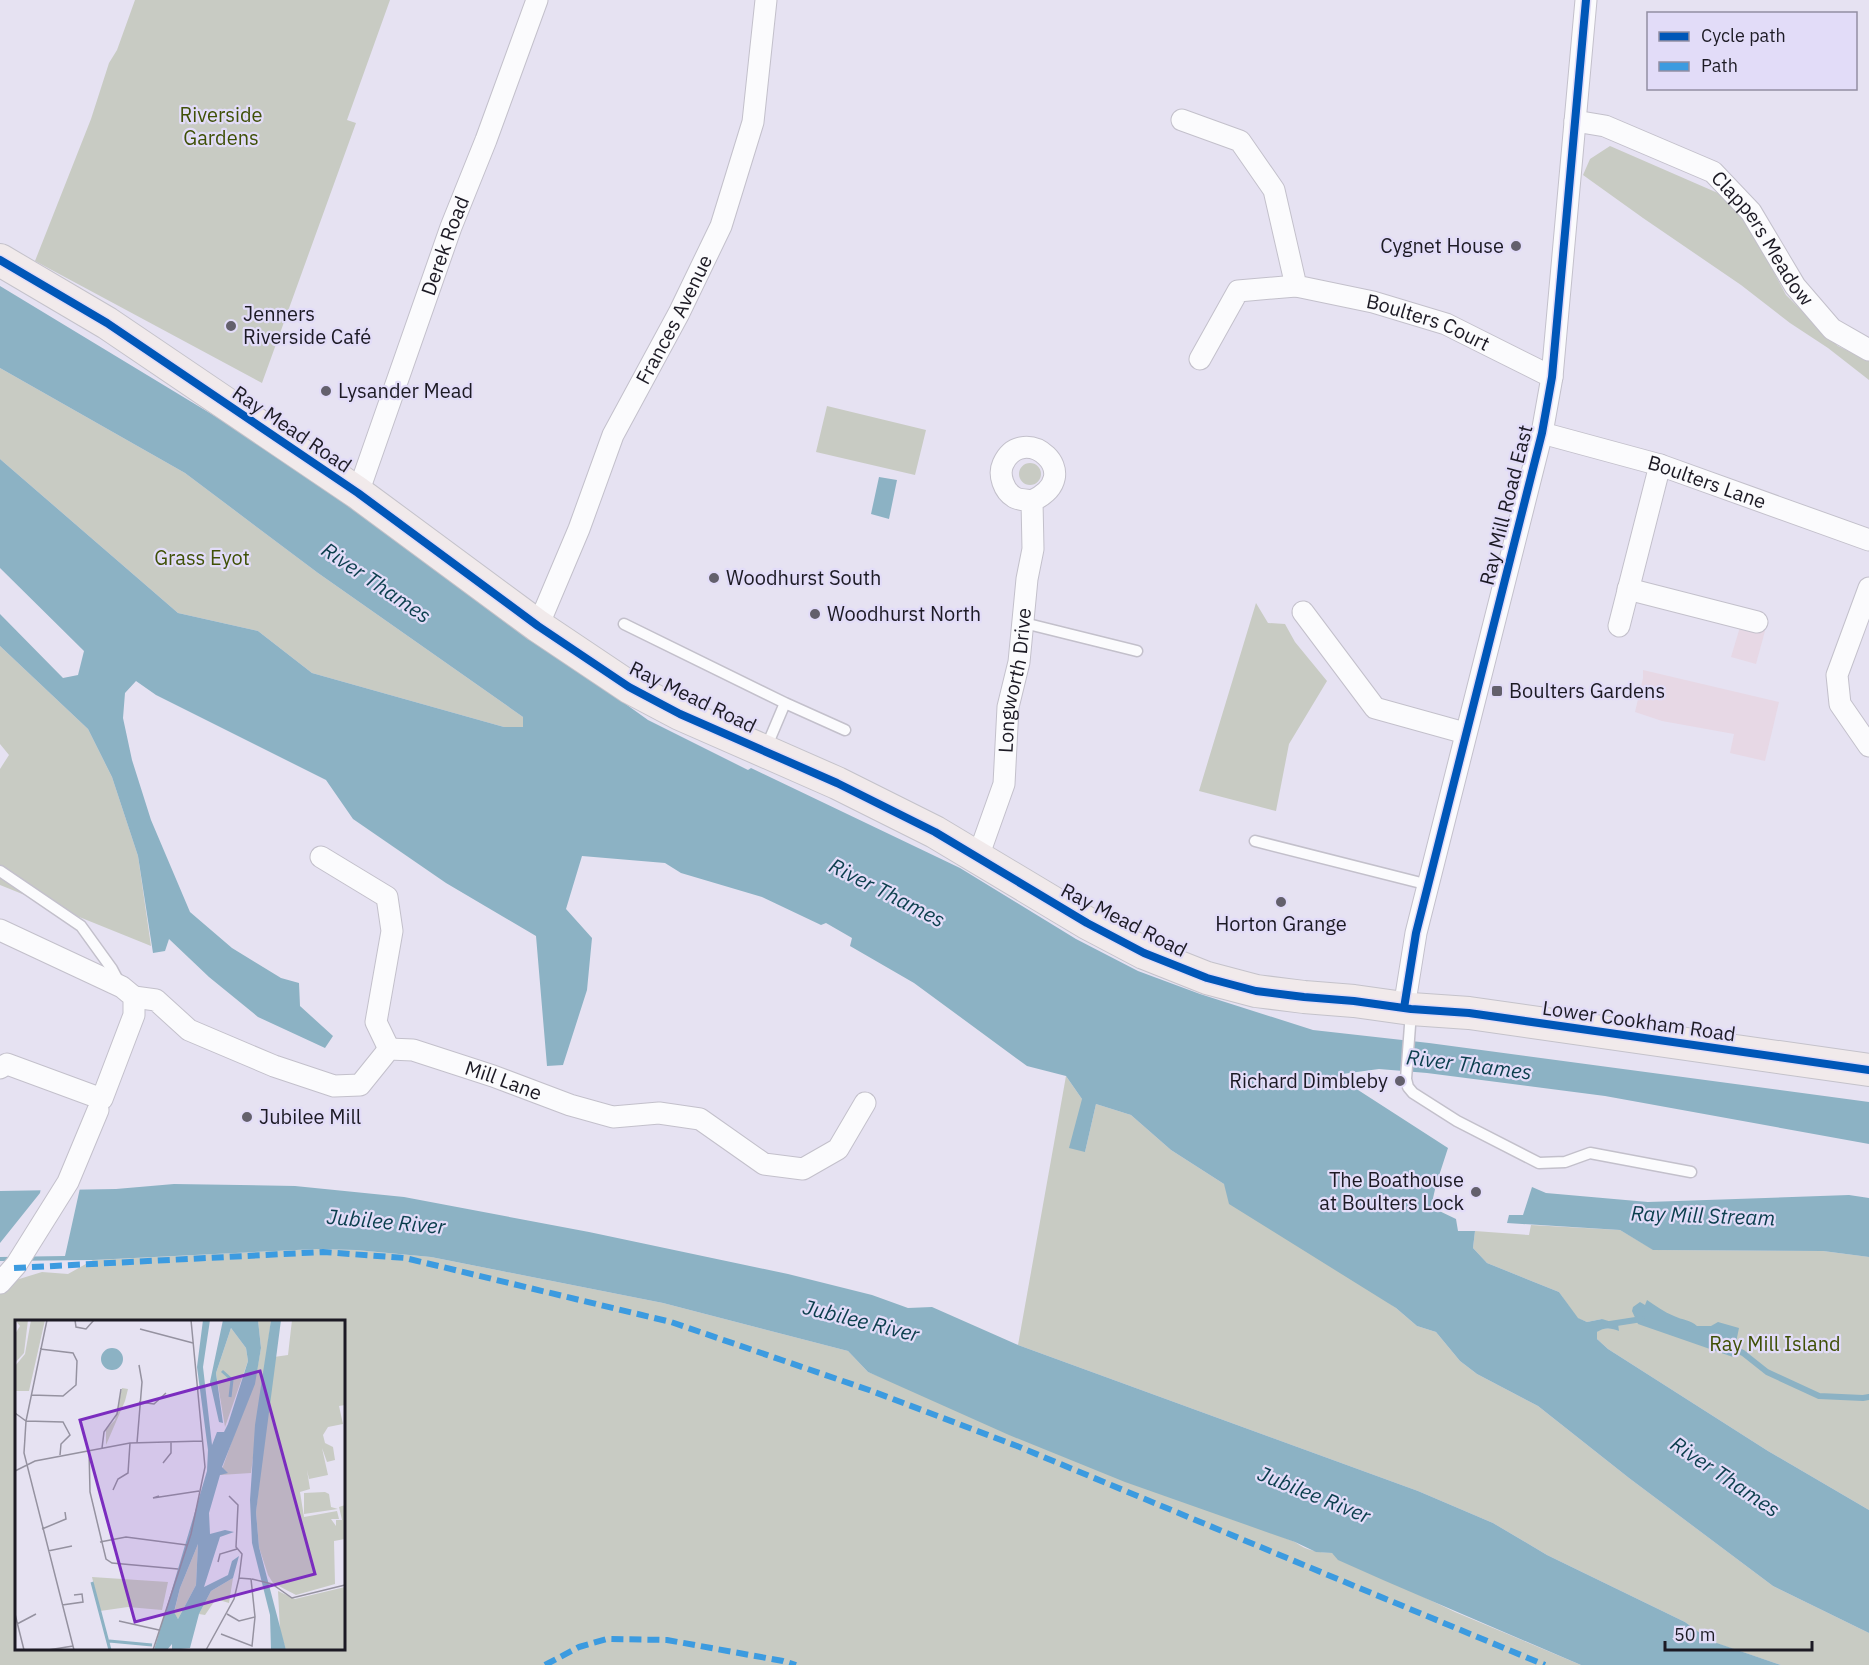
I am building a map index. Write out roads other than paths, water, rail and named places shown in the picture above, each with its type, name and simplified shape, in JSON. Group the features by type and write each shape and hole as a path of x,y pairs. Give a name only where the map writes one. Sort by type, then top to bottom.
{"main road":[{"name":"Ray Mead Road","path":"0,260 107,323 358,493 538,626 628,687 654,701 847,788 934,832 1087,923 1174,966 1256,991 1354,1001 1408,1014"},
{"name":"Lower Cookham Road","path":"1408,1014 1469,1013 1869,1070"}],"street":[{"name":"Derek Road","path":"358,493 451,226 486,140 537,0"},
{"name":"Frances Avenue","path":"538,626 579,529 613,435 679,313 721,226 753,122 766,0"},
{"name":"Ray Mill Road East","path":"1408,1014 1416,933 1542,433 1552,377 1585,0"},
{"path":"1182,120 1240,141 1274,190 1296,286"},
{"name":"Clappers Meadow","path":"1575,121 1605,126 1713,172 1751,212 1795,286 1832,329 1869,350"},
{"name":"Boulters Court","path":"1200,359 1238,291 1296,286 1373,302 1446,324 1552,377"},
{"name":"Boulters Lane","path":"1542,433 1660,465 1869,540"},
{"path":"1619,626 1660,465"},
{"name":"Longworth Drive","path":"978,857 1004,784 1008,707 1019,663 1032,549 1032,501"},
{"path":"1869,588 1837,675 1840,704 1869,746"},
{"path":"1628,589 1757,622"},
{"path":"1303,612 1375,708 1466,733"},
{"path":"0,930 128,992 156,1000 189,1030 274,1066 334,1086 360,1085 389,1049 376,1022 392,931 387,897 321,857"},
{"path":"0,1283 16,1265 68,1182 134,1016 128,992"},
{"name":"Mill Lane","path":"389,1049 413,1050 493,1076 570,1105 613,1117 659,1113 700,1119 764,1164 803,1169 838,1149 865,1103"},
{"path":"0,1068 8,1064 100,1105"}],"lane":[{"path":"1024,623 1137,651"},
{"path":"624,624 845,730"},
{"path":"765,751 785,703"},
{"path":"1256,841 1429,885"},
{"path":"0,871 81,927 128,992"},
{"path":"1408,1014 1406,1079 1408,1087 1413,1093 1457,1120 1494,1136 1539,1163 1565,1162 1590,1153 1691,1172"}],"water":[{"name":"River Thames","path":"0,286 309,473 427,562 648,720 748,770 751,768 960,868 1076,939 1138,971 1200,994 1313,1030 1429,1043 1869,1102 1869,1144 1605,1096 1427,1073 1379,1069 1342,1074 1340,1077 1448,1148 1431,1207 1456,1219 1458,1231 1475,1231 1473,1248 1487,1263 1559,1292 1578,1318 1587,1322 1602,1319 1618,1324 1619,1331 1608,1328 1597,1332 1597,1339 1608,1349 1768,1451 1869,1510 1869,1633 1773,1586 1629,1478 1538,1406 1477,1374 1460,1361 1436,1332 1417,1326 1396,1308 1229,1204 1224,1184 1171,1150 1131,1115 1096,1104 1085,1152 1069,1148 1082,1099 1066,1076 1027,1066 914,983 850,946 852,938 826,923 821,925 762,897 681,873 665,863 582,856 566,909 592,938 587,990 563,1065 547,1066 536,936 446,883 353,819 326,780 156,695 136,681 125,693 123,718 132,760 151,820 190,912 232,948 281,978 299,983 300,1006 333,1036 325,1048 258,1017 209,977 169,939 165,951 153,953 138,856 112,777 88,729 0,646 0,614 63,678 78,675 84,651 0,568 0,459 178,613 258,631 312,673 504,727 523,727 523,717 318,573 185,473 0,368"},
{"path":"879,477 897,480 889,519 871,514"},
{"name":"Jubilee River","path":"174,1184 295,1186 404,1197 589,1232 788,1274 872,1295 908,1308 932,1307 1018,1345 1418,1491 1493,1523 1547,1555 1685,1622 1711,1641 1781,1665 1581,1665 1338,1560 1332,1553 1316,1552 1295,1542 1125,1482 1009,1435 868,1372 848,1351 663,1303 431,1257 356,1250 317,1249 93,1260 0,1261 0,1191 116,1189"},
{"name":"Ray Mill Stream","path":"1532,1187 1546,1193 1648,1202 1849,1195 1869,1198 1869,1257 1823,1251 1653,1250 1620,1230 1507,1223 1509,1215 1523,1215"},
{"path":"1647,1300 1667,1313 1697,1326 1711,1326 1718,1322 1739,1328 1733,1357 1638,1324 1632,1311 1633,1307 1640,1302 1645,1305"}],"waterway":[{"path":"1610,1324 1642,1319"},
{"path":"1727,1345 1743,1353 1767,1372 1819,1396 1869,1397"}],"place":[{"name":"Cygnet House","path":"1516,246"},
{"name":"Jenners Riverside Café","path":"231,326"},
{"name":"Lysander Mead","path":"326,391"},
{"name":"Woodhurst South","path":"714,578"},
{"name":"Woodhurst North","path":"815,614"},
{"name":"Boulters Gardens","path":"1497,691"},
{"name":"Horton Grange","path":"1281,902"},
{"name":"Richard Dimbleby","path":"1400,1081"},
{"name":"Jubilee Mill","path":"247,1117"},
{"name":"The Boathouse at Boulters Lock","path":"1476,1192"}],"park label":[{"name":"Riverside Gardens","path":"221,126"},
{"name":"Grass Eyot","path":"202,558"},
{"name":"Ray Mill Island","path":"1775,1344"}]}
